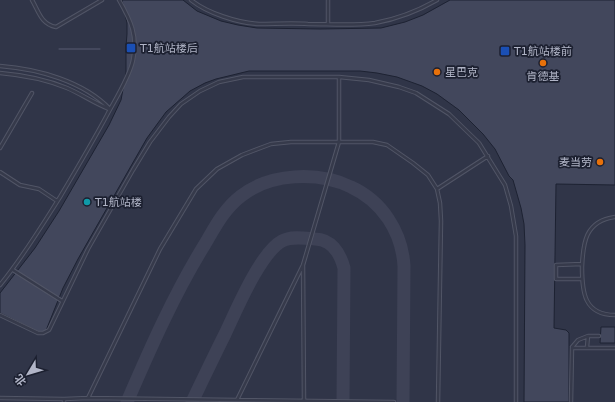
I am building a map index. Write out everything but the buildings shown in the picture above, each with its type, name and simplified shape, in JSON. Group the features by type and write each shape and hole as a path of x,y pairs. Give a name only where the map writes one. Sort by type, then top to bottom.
{"lane":[{"path":"32,0 43,21 49,26 56,27 102,0"},
{"path":"0,285 13,270 40,230 123,86 133,61 134,32 119,0"},
{"path":"191,0 212,12 234,19 258,24 375,23 397,18 425,7 437,0"},
{"path":"328,0 328,24"},
{"path":"0,66 24,68 69,82 101,100 110,109"},
{"path":"0,73 43,80 66,88 110,109"},
{"path":"0,315 38,333 43,333 49,330 88,250 150,142 181,104 200,91 219,82 243,77 354,78 385,83 416,93 449,114 479,142 505,185 512,206 516,236 516,402"},
{"path":"237,400 303,265 339,142 339,78"},
{"path":"0,148 32,93"},
{"path":"88,398 160,249 196,189 217,169 242,155 272,144 291,142 372,142 387,145 413,163 428,175 437,189 441,221 438,402"},
{"path":"437,189 488,156"},
{"path":"0,172 20,185 39,189 57,201"},
{"path":"615,217 603,220 590,231 583,246 582,264 583,290 590,305 599,312 615,316"},
{"path":"582,264 556,265 556,279 582,280"},
{"path":"303,265 304,400"},
{"path":"13,270 62,301"},
{"path":"587,347 588,336"},
{"path":"571,402 572,348 578,340 588,336 599,336"},
{"path":"572,348 615,348"},
{"path":"0,398 64,400 88,398 394,402"}],"shaded area":[{"path":"0,0 615,0 615,402 0,402"}],"taxiway":[{"path":"127,402 173,302 194,263 225,212 235,201 253,188 280,179 294,177 324,178 351,187 372,200 381,209 395,230 399,241 404,266 403,402"},
{"path":"192,402 249,283 265,257 274,247 289,238 326,241 337,252 344,268 343,402"}],"tram line":[{"path":"59,49 100,49"}],"place":[{"name":"T1航站楼后","path":"131,48"},
{"name":"T1航站楼前","path":"505,51"},
{"name":"肯德基","path":"543,63"},
{"name":"星巴克","path":"437,72"},
{"name":"麦当劳","path":"600,162"},
{"name":"T1航站楼","path":"87,202"}]}
